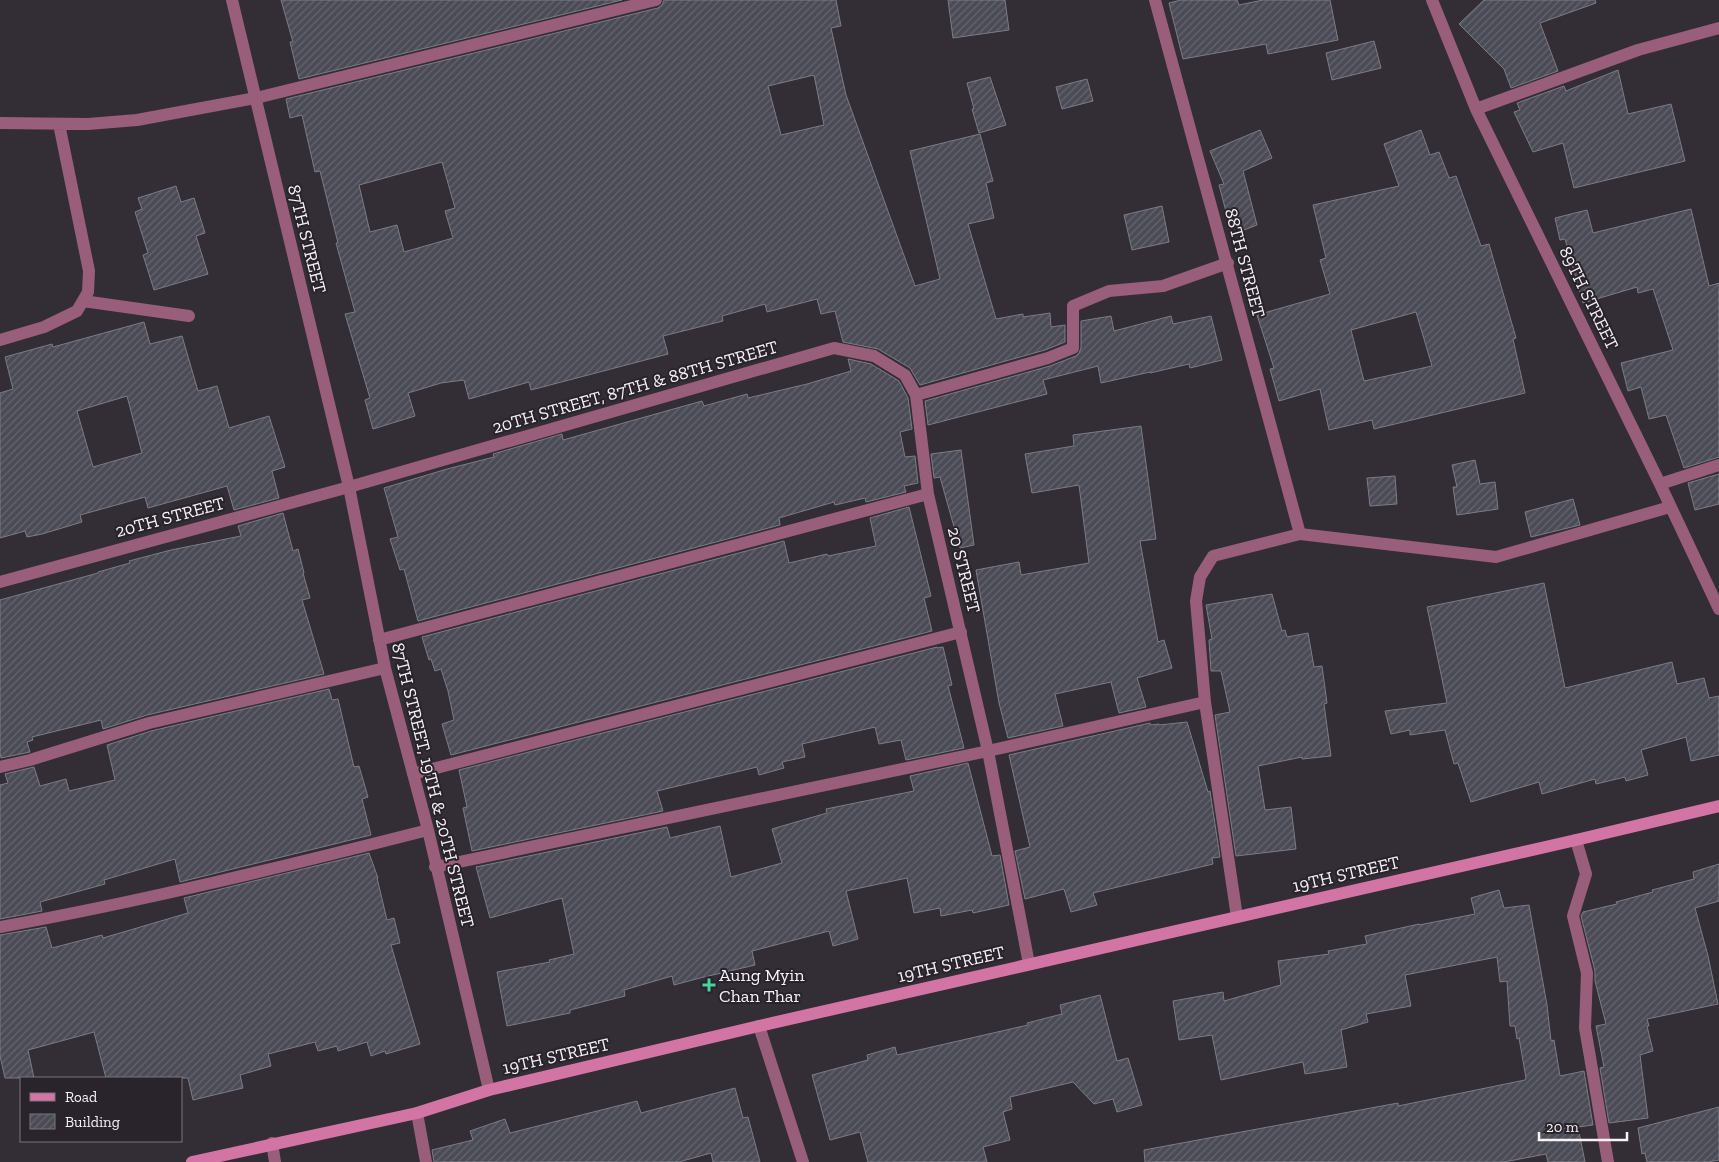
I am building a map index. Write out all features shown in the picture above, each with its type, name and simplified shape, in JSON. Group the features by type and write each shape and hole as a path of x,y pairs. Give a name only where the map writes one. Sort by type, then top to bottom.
{"street":[{"name":"87TH STREET","path":"232,0 349,487"},
{"path":"0,123 88,124 137,120 256,98 656,0"},
{"name":"88TH STREET","path":"1155,0 1228,263 1249,350 1300,534"},
{"name":"89TH STREET","path":"1432,0 1476,109 1660,484 1719,609"},
{"path":"1476,109 1638,50 1719,28"},
{"path":"0,340 44,327 77,311 88,292 89,270 59,124"},
{"path":"916,395 1048,358 1073,348 1073,306 1109,291 1163,286 1228,263"},
{"path":"83,301 189,316"},
{"name":"20TH STREET, 87TH & 88TH STREET","path":"349,487 834,348 874,356 905,375 916,395"},
{"name":"20 STREET","path":"916,395 928,494 988,751 1029,964"},
{"path":"1660,484 1719,465"},
{"name":"20TH STREET","path":"0,582 349,487"},
{"name":"87TH STREET, 19TH & 20TH STREET","path":"349,487 385,668 428,830 435,867 489,1090"},
{"path":"379,640 928,494"},
{"path":"1237,917 1205,702 1196,601 1200,577 1213,556 1300,534 1496,557 1670,506"},
{"path":"413,774 961,632"},
{"path":"0,767 30,760 149,723 385,668"},
{"path":"435,867 988,751 1205,702"},
{"name":"19TH STREET","path":"192,1162 272,1143 417,1113 489,1090 759,1026 1719,806"},
{"path":"0,927 89,911 270,870 428,830"},
{"path":"1576,840 1586,874 1573,916 1587,973 1584,1028 1608,1162"},
{"path":"759,1026 803,1162"},
{"path":"417,1113 426,1162"},
{"path":"272,1143 274,1162"}],"building":[{"path":"281,0 622,0 299,79 290,42 293,42"},
{"path":"664,0 836,0 841,26 831,28 846,95 915,286 940,279 910,151 980,134 993,181 986,183 994,218 968,224 996,319 1023,314 1023,317 1050,313 1051,327 1065,325 1065,342 1045,350 920,385 910,368 878,349 843,342 835,311 821,314 817,299 767,312 765,304 722,316 723,321 663,336 668,354 531,390 529,382 469,399 464,380 441,383 408,393 415,416 373,429 365,400 370,398 345,314 355,312 336,243 338,243 320,171 315,172 302,115 290,118 286,99 658,8","holes":["814,75 824,125 781,135 768,86","442,162 455,208 445,211 453,238 404,252 397,225 370,232 359,185"]},
{"path":"948,0 1005,0 1009,30 953,38"},
{"path":"1181,0 1237,0 1239,5 1263,0 1330,0 1338,40 1268,54 1266,44 1183,59 1169,3"},
{"path":"1484,0 1595,0 1596,3 1540,23 1558,71 1511,88 1504,69 1459,24"},
{"path":"1374,41 1381,68 1332,80 1326,53"},
{"path":"1618,70 1628,114 1671,104 1685,161 1574,188 1563,143 1533,152 1514,112 1520,110 1517,103 1564,86 1566,91"},
{"path":"990,77 1006,125 979,133 967,83"},
{"path":"1087,79 1093,101 1062,109 1056,87"},
{"path":"1260,130 1272,158 1243,171 1257,225 1244,230 1238,216 1228,219 1219,185 1224,184 1210,151"},
{"path":"1421,130 1430,155 1439,152 1449,178 1456,176 1481,246 1489,244 1516,338 1513,339 1525,393 1374,429 1372,420 1329,430 1320,389 1279,401 1270,369 1274,368 1257,315 1330,294 1320,260 1326,258 1313,205 1399,186 1384,144","holes":["1416,312 1432,366 1364,381 1351,330"]},
{"path":"176,186 181,202 194,198 205,233 196,236 208,274 154,290 143,255 148,253 135,212 142,209 138,198"},
{"path":"1162,206 1169,242 1132,250 1124,215"},
{"path":"1691,209 1709,286 1719,283 1719,457 1684,468 1666,415 1649,419 1641,387 1628,391 1621,363 1673,350 1653,289 1638,293 1637,287 1583,303 1565,239 1560,240 1555,218 1587,210 1593,233"},
{"path":"1111,316 1114,331 1171,316 1173,324 1211,316 1222,360 1190,368 1189,364 1101,383 1098,366 1043,380 1047,394 928,425 925,401 1050,366 1076,356 1081,348 1081,321"},
{"path":"144,322 150,344 182,336 198,391 217,386 229,428 269,416 285,467 272,471 279,498 234,510 227,486 148,508 145,497 80,515 82,522 42,534 27,537 25,531 0,538 0,393 13,389 5,357 52,344 53,347","holes":["127,396 142,453 93,467 77,411"]},
{"path":"848,359 871,364 899,381 908,398 912,429 900,432 905,457 915,456 918,483 904,486 906,492 866,502 865,498 835,505 834,502 779,518 780,525 418,621 404,569 400,570 390,539 398,537 384,488 494,457 493,454 562,434 563,440 702,401 704,406 747,394 748,398 807,384 851,371"},
{"path":"1141,426 1156,539 1140,541 1158,642 1164,640 1172,668 1137,678 1146,707 1119,713 1111,682 1055,694 1063,726 1008,738 999,703 976,570 1019,562 1021,575 1089,563 1079,485 1032,493 1025,454 1074,446 1073,435"},
{"path":"961,450 974,545 960,548 940,477 934,478 931,454"},
{"path":"1475,460 1480,484 1495,482 1498,509 1457,515 1453,487 1457,487 1452,465"},
{"path":"1719,474 1719,504 1695,510 1688,483"},
{"path":"1395,476 1397,504 1370,506 1367,478"},
{"path":"1573,499 1580,525 1531,537 1525,512"},
{"path":"909,507 931,596 924,598 932,631 451,755 442,724 454,720 448,691 441,669 435,671 431,659 429,660 422,637 784,541 789,563 827,554 828,556 876,546 870,518"},
{"path":"283,513 293,551 298,549 310,598 302,600 324,674 147,715 103,729 101,720 32,737 33,740 27,742 30,752 1,758 0,600 98,573 130,563 129,561 171,550 241,536 238,526"},
{"path":"1544,583 1565,688 1672,662 1677,684 1704,678 1709,698 1719,696 1719,755 1691,761 1686,737 1641,750 1648,775 1626,781 1625,777 1596,784 1595,779 1542,794 1539,782 1471,802 1458,763 1454,764 1445,730 1410,735 1410,730 1391,734 1385,711 1447,703 1427,607"},
{"path":"1272,594 1282,631 1285,630 1287,637 1308,633 1314,667 1322,666 1327,703 1324,704 1331,756 1302,759 1302,757 1258,766 1265,810 1291,807 1296,849 1236,856 1215,715 1230,712 1221,671 1211,671 1209,640 1212,639 1206,605"},
{"path":"943,647 952,685 948,686 964,748 906,760 901,740 879,744 875,727 802,744 805,757 782,762 784,768 759,775 757,767 657,791 663,811 472,851 463,808 467,807 459,770"},
{"path":"329,689 332,700 338,699 354,767 359,766 368,797 362,799 371,835 180,882 175,859 104,880 105,884 40,902 42,911 0,919 0,785 8,783 5,774 34,767 40,786 66,779 69,791 115,780 107,745 151,731"},
{"path":"1187,722 1208,792 1210,791 1220,857 1212,858 1213,864 1093,893 1097,905 1071,912 1064,889 1025,899 1015,851 1030,847 1009,755 1150,723 1151,725 1159,725"},
{"path":"968,763 992,856 1000,855 1009,905 973,913 972,910 941,916 940,908 914,913 907,878 846,891 858,939 833,946 829,931 752,951 755,965 674,985 672,976 624,990 625,996 570,1010 570,1013 507,1026 497,972 550,962 549,960 574,954 562,898 490,918 476,867 667,827 670,838 720,826 731,877 782,863 772,829 827,813 826,809 914,791 910,776"},
{"path":"369,853 378,878 387,920 394,918 400,943 391,945 420,1044 386,1054 385,1051 371,1056 367,1042 338,1051 337,1046 318,1051 315,1042 268,1054 271,1066 240,1075 243,1088 193,1100 188,1078 106,1077 94,1032 28,1050 34,1077 5,1078 0,1056 0,935 46,927 52,948 102,935 103,938 188,913 184,898"},
{"path":"1719,864 1719,901 1695,908 1718,1004 1647,1019 1653,1051 1640,1055 1648,1118 1609,1123 1600,1068 1604,1067 1596,1026 1606,1024 1581,916 1583,912 1617,904 1616,902 1653,892 1652,890 1694,879 1693,872"},
{"path":"1499,890 1504,908 1529,905 1547,1005 1551,1041 1554,1040 1560,1076 1584,1071 1593,1125 1578,1127 1585,1162 1548,1162 1546,1154 1504,1162 1145,1162 1144,1150 1398,1103 1398,1106 1525,1080 1519,1038 1517,1039 1515,1026 1510,1026 1507,981 1500,982 1497,957 1405,975 1411,1006 1366,1014 1368,1022 1341,1030 1347,1067 1305,1074 1303,1062 1221,1080 1212,1035 1179,1040 1173,1001 1223,992 1224,1001 1281,985 1278,961 1329,954 1328,951 1367,944 1365,936 1475,914 1471,898"},
{"path":"1100,995 1117,1061 1128,1058 1142,1105 1117,1112 1113,1099 1094,1104 1073,1082 1010,1097 1012,1109 1003,1112 1010,1140 983,1147 987,1162 868,1162 860,1132 830,1140 812,1075 868,1060 867,1055 895,1047 897,1055 1028,1025 1027,1023 1062,1014 1060,1005"},
{"path":"735,1088 743,1118 748,1117 760,1162 713,1162 711,1153 679,1162 434,1162 432,1150 473,1140 470,1131 505,1119 510,1133 637,1101 641,1113"},
{"path":"1719,1107 1719,1160 1708,1162 1647,1162 1645,1153 1642,1154 1638,1128"}],"place":[{"name":"Aung Myin Chan Thar","path":"709,985"}]}
